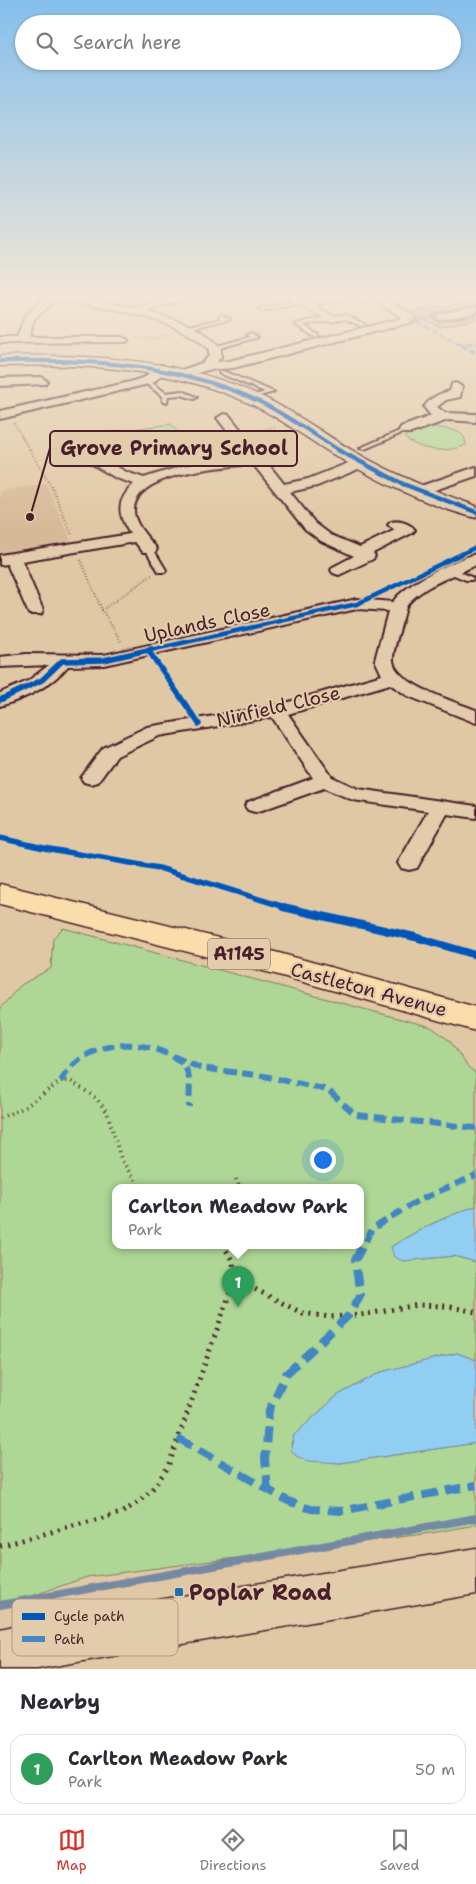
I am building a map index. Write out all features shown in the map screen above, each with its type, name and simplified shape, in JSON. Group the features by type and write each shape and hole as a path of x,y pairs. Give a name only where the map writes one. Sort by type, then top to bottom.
{"main road":[{"name":"Castleton Avenue","path":"0,894 266,961 476,1019"}],"street":[{"path":"0,415 146,381 157,373"},
{"path":"178,373 250,398 362,455 420,491 476,512"},
{"path":"0,382 26,384 41,381"},
{"path":"442,417 430,407 434,402 445,396 456,394 456,387"},
{"path":"406,430 435,417 458,415 476,418"},
{"path":"224,418 310,526 326,538 367,556 339,570"},
{"path":"280,489 312,483 344,468 362,455"},
{"path":"92,458 121,475 144,483"},
{"path":"52,597 34,605 6,559 144,543 126,510 134,490 144,483 175,471 259,460"},
{"path":"420,491 476,471"},
{"path":"360,553 407,530 396,525"},
{"path":"476,559 420,586 404,597 398,607 384,660 392,678 415,692 476,717"},
{"name":"Uplands Close","path":"0,662 19,658 62,661 104,660 357,604 398,607"},
{"path":"0,700 54,673 62,661"},
{"name":"Ninfield Close","path":"91,778 110,752 154,732 277,711 392,678"},
{"path":"277,711 325,781 353,794 474,812"},
{"path":"254,806 325,781"},
{"path":"409,863 440,808"},
{"path":"178,1631 476,1571"}],"lane":[{"path":"223,373 271,392 250,398"},
{"path":"146,381 165,398 182,393 194,397"},
{"path":"362,455 406,430"},
{"path":"144,543 162,570"},
{"path":"452,571 469,578"}],"path":[{"path":"102,610 150,575 162,570"},
{"path":"0,1118 25,1107 61,1081 71,1081 82,1086 96,1098 107,1112 121,1159 137,1184"},
{"path":"236,1179 238,1184"},
{"path":"0,1546 121,1514 140,1501 154,1487 168,1467 234,1278 233,1262 226,1249"},
{"path":"234,1278 302,1313 329,1317 361,1315 418,1305 446,1306 476,1312"}],"shaded area":[{"path":"46,484 72,543 0,555 0,491"}],"green space":[{"path":"171,424 184,440 180,441 184,449 151,453 140,447 114,452 101,433"},
{"path":"434,427 455,431 463,435 466,445 459,448 434,450 418,446 404,437 420,428"},
{"path":"63,928 431,1027 449,1040 469,1068 476,1073 476,1206 432,1224 391,1247 403,1261 454,1256 476,1262 476,1360 457,1353 381,1372 338,1395 294,1435 291,1446 296,1456 340,1463 476,1443 476,1525 431,1533 87,1577 23,1599 12,1599 12,1603 0,1607 0,1008 21,985 51,968 53,938"}],"water":[{"path":"476,1206 476,1262 454,1256 403,1261 394,1257 391,1247 432,1224"},
{"path":"457,1353 476,1360 476,1443 340,1463 308,1461 296,1456 291,1450 294,1435 338,1395 381,1372"}],"waterway":[{"path":"33,1599 476,1518"},
{"path":"0,1605 12,1603"}],"marked path":[{"path":"61,1081 70,1067 93,1051 104,1047 127,1044 150,1047 175,1058 186,1069 189,1083 189,1107"},
{"path":"173,1056 200,1068 264,1076 328,1090 356,1115 476,1128"},
{"path":"364,1244 372,1229 417,1201 476,1175"},
{"path":"268,1491 265,1459 269,1410 286,1374 348,1316 360,1296 355,1260 361,1249"},
{"path":"178,1438 288,1501 311,1509 341,1511 476,1485"}],"cycle path":[{"path":"175,373 198,378 260,402 286,416 348,456 375,470 403,484 476,512"},
{"path":"0,700 42,680 56,669 62,661 104,660 357,604 476,547"},
{"path":"148,650 199,724"},
{"path":"0,838 44,848 159,868 286,908 415,937 476,955"}],"place":[{"name":"Grove Primary School","path":"30,517"},
{"name":"Carlton Meadow Park","path":"238,1307"},
{"name":"Poplar Road","path":"179,1592"}]}
